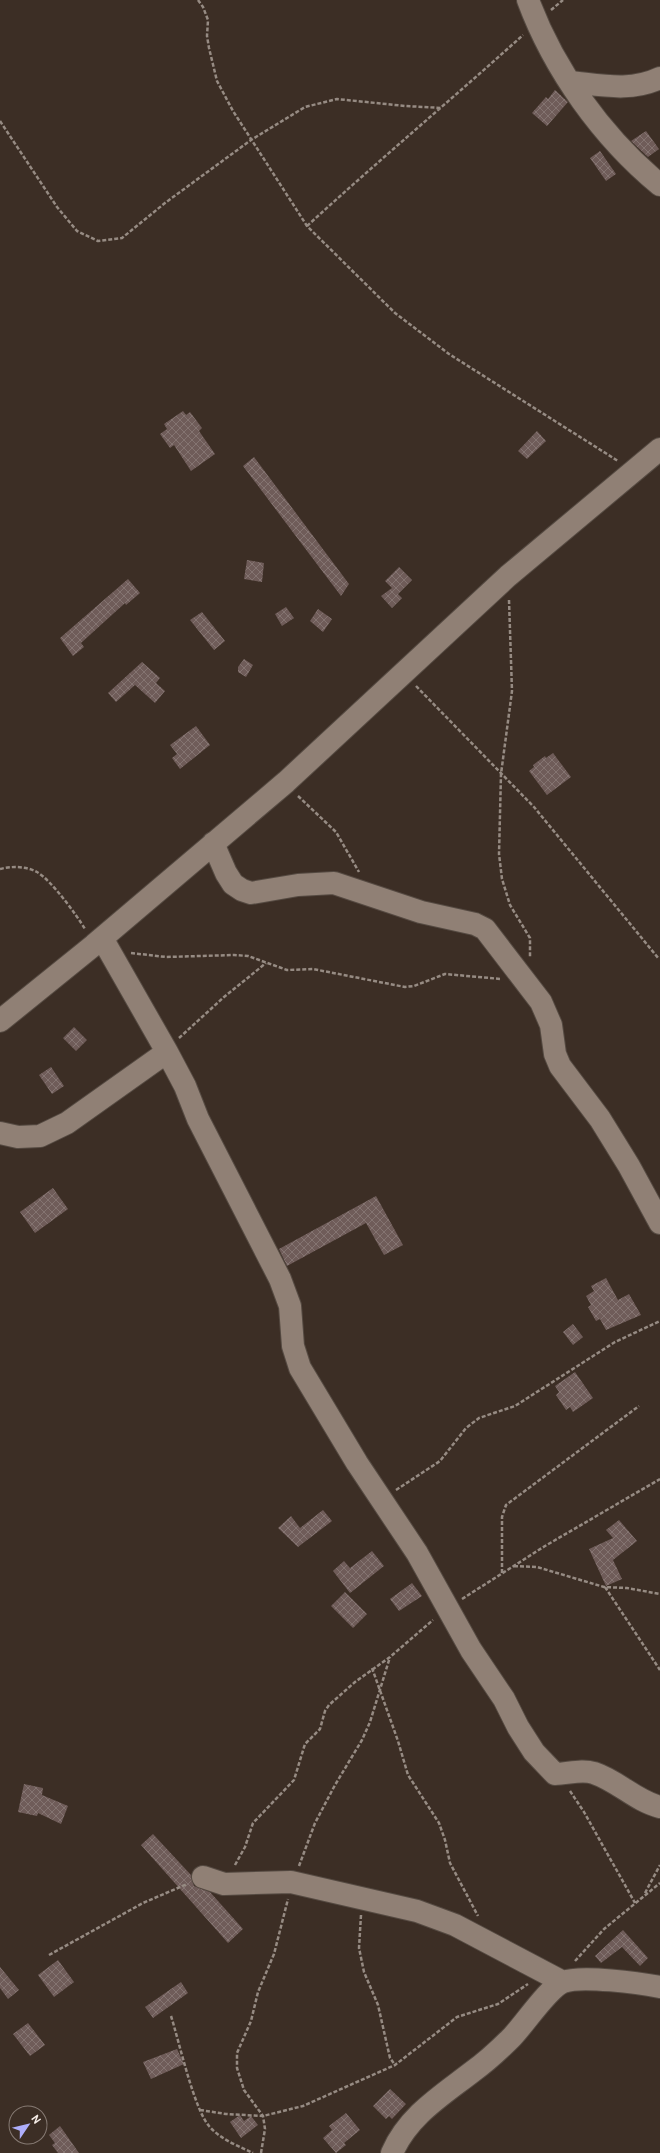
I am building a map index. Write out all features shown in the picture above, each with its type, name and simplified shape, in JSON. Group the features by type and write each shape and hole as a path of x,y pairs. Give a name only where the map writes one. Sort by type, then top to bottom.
{"street":[{"path":"528,0 536,23 570,82 607,134 660,185"},
{"path":"570,82 618,88 646,85 660,78"},
{"path":"0,1021 103,945 213,843 286,782 508,576 660,449"},
{"path":"213,843 226,873 233,884 242,890 251,893 298,885 334,883 421,912 475,924 485,929 542,1002 547,1014 555,1054 560,1066 600,1120 629,1166 660,1223"},
{"path":"103,945 167,1052 213,1149 280,1278 290,1306 293,1346 300,1368 357,1463 417,1553 472,1650 504,1699 518,1727 534,1752 555,1774 583,1771 594,1773 621,1786 652,1805 660,1807"},
{"path":"0,1133 18,1137 40,1136 61,1126 167,1052"},
{"path":"203,1877 224,1884 291,1882 417,1910 455,1925 563,1982"},
{"path":"392,2153 405,2128 420,2112 473,2071 512,2037 552,1990 563,1982 577,1980 613,1980 639,1982 660,1987"}],"path":[{"path":"198,0 203,7 208,20 209,48 217,81 232,111 307,226 395,313 449,354 633,470"},
{"path":"307,226 376,164 442,108 536,23"},
{"path":"0,121 57,207 77,231 98,241 122,238 164,202 251,140 305,107 320,102 338,99 442,108"},
{"path":"0,869 24,868 37,872 48,881 103,945 134,953 166,957 248,956 287,970 313,969 405,987 450,974 525,982 531,954 530,938 510,905 502,879 499,854 501,774 512,691 508,576"},
{"path":"403,673 534,807 659,959"},
{"path":"286,782 309,808 322,816 336,832 372,896"},
{"path":"167,1052 206,1013 266,963"},
{"path":"382,1500 440,1461 466,1428 479,1418 515,1406 615,1342 660,1321"},
{"path":"502,1574 502,1517 506,1505 639,1406"},
{"path":"232,1869 242,1854 253,1823 294,1780 305,1744 320,1729 329,1705 372,1668 390,1657 448,1609 514,1566 660,1479"},
{"path":"514,1566 537,1567 604,1587 627,1588 660,1594"},
{"path":"604,1587 660,1670"},
{"path":"260,2153 265,2130 263,2116 244,2090 237,2068 237,2053 251,2020 258,1992 274,1954 285,1914 291,1882 304,1855 315,1823 335,1785 362,1740 370,1722 379,1688 390,1657"},
{"path":"372,1668 398,1741 408,1775 438,1823 445,1840 450,1863 479,1917"},
{"path":"555,1774 584,1812 635,1903"},
{"path":"644,1895 660,1865"},
{"path":"49,1955 143,1903 203,1877"},
{"path":"563,1982 580,1953 604,1929 660,1882"},
{"path":"362,1897 359,1948 364,1972 378,2005 390,2058 395,2065"},
{"path":"200,2110 226,2114 263,2116 303,2106 395,2065 457,2017 498,2004 543,1972"},
{"path":"171,2016 200,2110 208,2126 224,2139 253,2153"}],"building":[{"path":"555,90 568,102 547,126 532,113 546,97 548,99"},
{"path":"646,131 659,149 648,157 631,141"},
{"path":"600,151 616,174 606,181 590,158"},
{"path":"183,411 186,415 190,412 202,428 199,431 215,454 191,471 174,445 170,448 160,434 167,429 164,424"},
{"path":"537,431 546,441 527,459 518,451"},
{"path":"254,457 349,584 341,596 243,466"},
{"path":"247,560 264,563 262,582 244,579"},
{"path":"399,567 412,580 398,594 385,581"},
{"path":"128,579 140,593 126,605 125,603 81,643 84,647 73,656 60,638"},
{"path":"392,588 402,598 392,608 381,596"},
{"path":"286,607 294,618 282,626 275,614"},
{"path":"318,609 332,619 323,632 310,621"},
{"path":"202,612 225,641 214,650 190,620"},
{"path":"244,659 253,665 246,677 238,672 238,667"},
{"path":"142,662 160,678 156,683 165,691 155,703 135,685 116,702 108,693"},
{"path":"196,726 210,745 180,769 172,758 177,754 170,745"},
{"path":"553,753 571,777 547,795 529,771 534,767 533,765 545,756 546,758"},
{"path":"74,1027 87,1040 76,1051 63,1038"},
{"path":"51,1067 64,1086 52,1094 39,1075"},
{"path":"53,1188 68,1209 35,1233 20,1212"},
{"path":"376,1196 403,1245 384,1255 366,1223 287,1266 279,1249"},
{"path":"606,1278 618,1300 629,1294 641,1315 606,1330 600,1319 596,1321 588,1307 591,1305 586,1296 594,1291 591,1286"},
{"path":"573,1324 583,1337 573,1345 563,1332"},
{"path":"575,1372 593,1398 573,1412 570,1407 566,1410 556,1395 559,1392 555,1386"},
{"path":"323,1510 332,1521 298,1547 278,1528 291,1516 300,1528"},
{"path":"619,1520 637,1541 613,1560 622,1579 606,1586 589,1549 613,1538 606,1530"},
{"path":"372,1551 384,1566 350,1593 333,1571 344,1561 350,1568"},
{"path":"412,1583 422,1596 399,1611 390,1599"},
{"path":"345,1592 367,1614 353,1628 331,1606"},
{"path":"24,1784 43,1788 42,1795 68,1806 61,1824 38,1813 37,1816 18,1812"},
{"path":"153,1834 191,1875 194,1886 210,1892 243,1929 228,1943 141,1845"},
{"path":"623,1930 648,1958 640,1966 622,1947 601,1963 595,1956"},
{"path":"58,1960 74,1982 54,1997 38,1975"},
{"path":"0,1967 19,1990 8,1999 0,1988"},
{"path":"181,1982 188,1993 153,2018 145,2007"},
{"path":"28,2023 45,2045 30,2056 13,2034"},
{"path":"177,2049 184,2064 151,2079 143,2062"},
{"path":"390,2089 406,2104 392,2119 389,2116 386,2119 373,2106"},
{"path":"346,2113 360,2130 344,2143 346,2145 336,2153 323,2138 332,2130 329,2126"},
{"path":"240,2115 244,2121 251,2116 258,2125 241,2138 230,2122"},
{"path":"60,2126 79,2153 58,2153 52,2145 55,2143 49,2135"}]}
